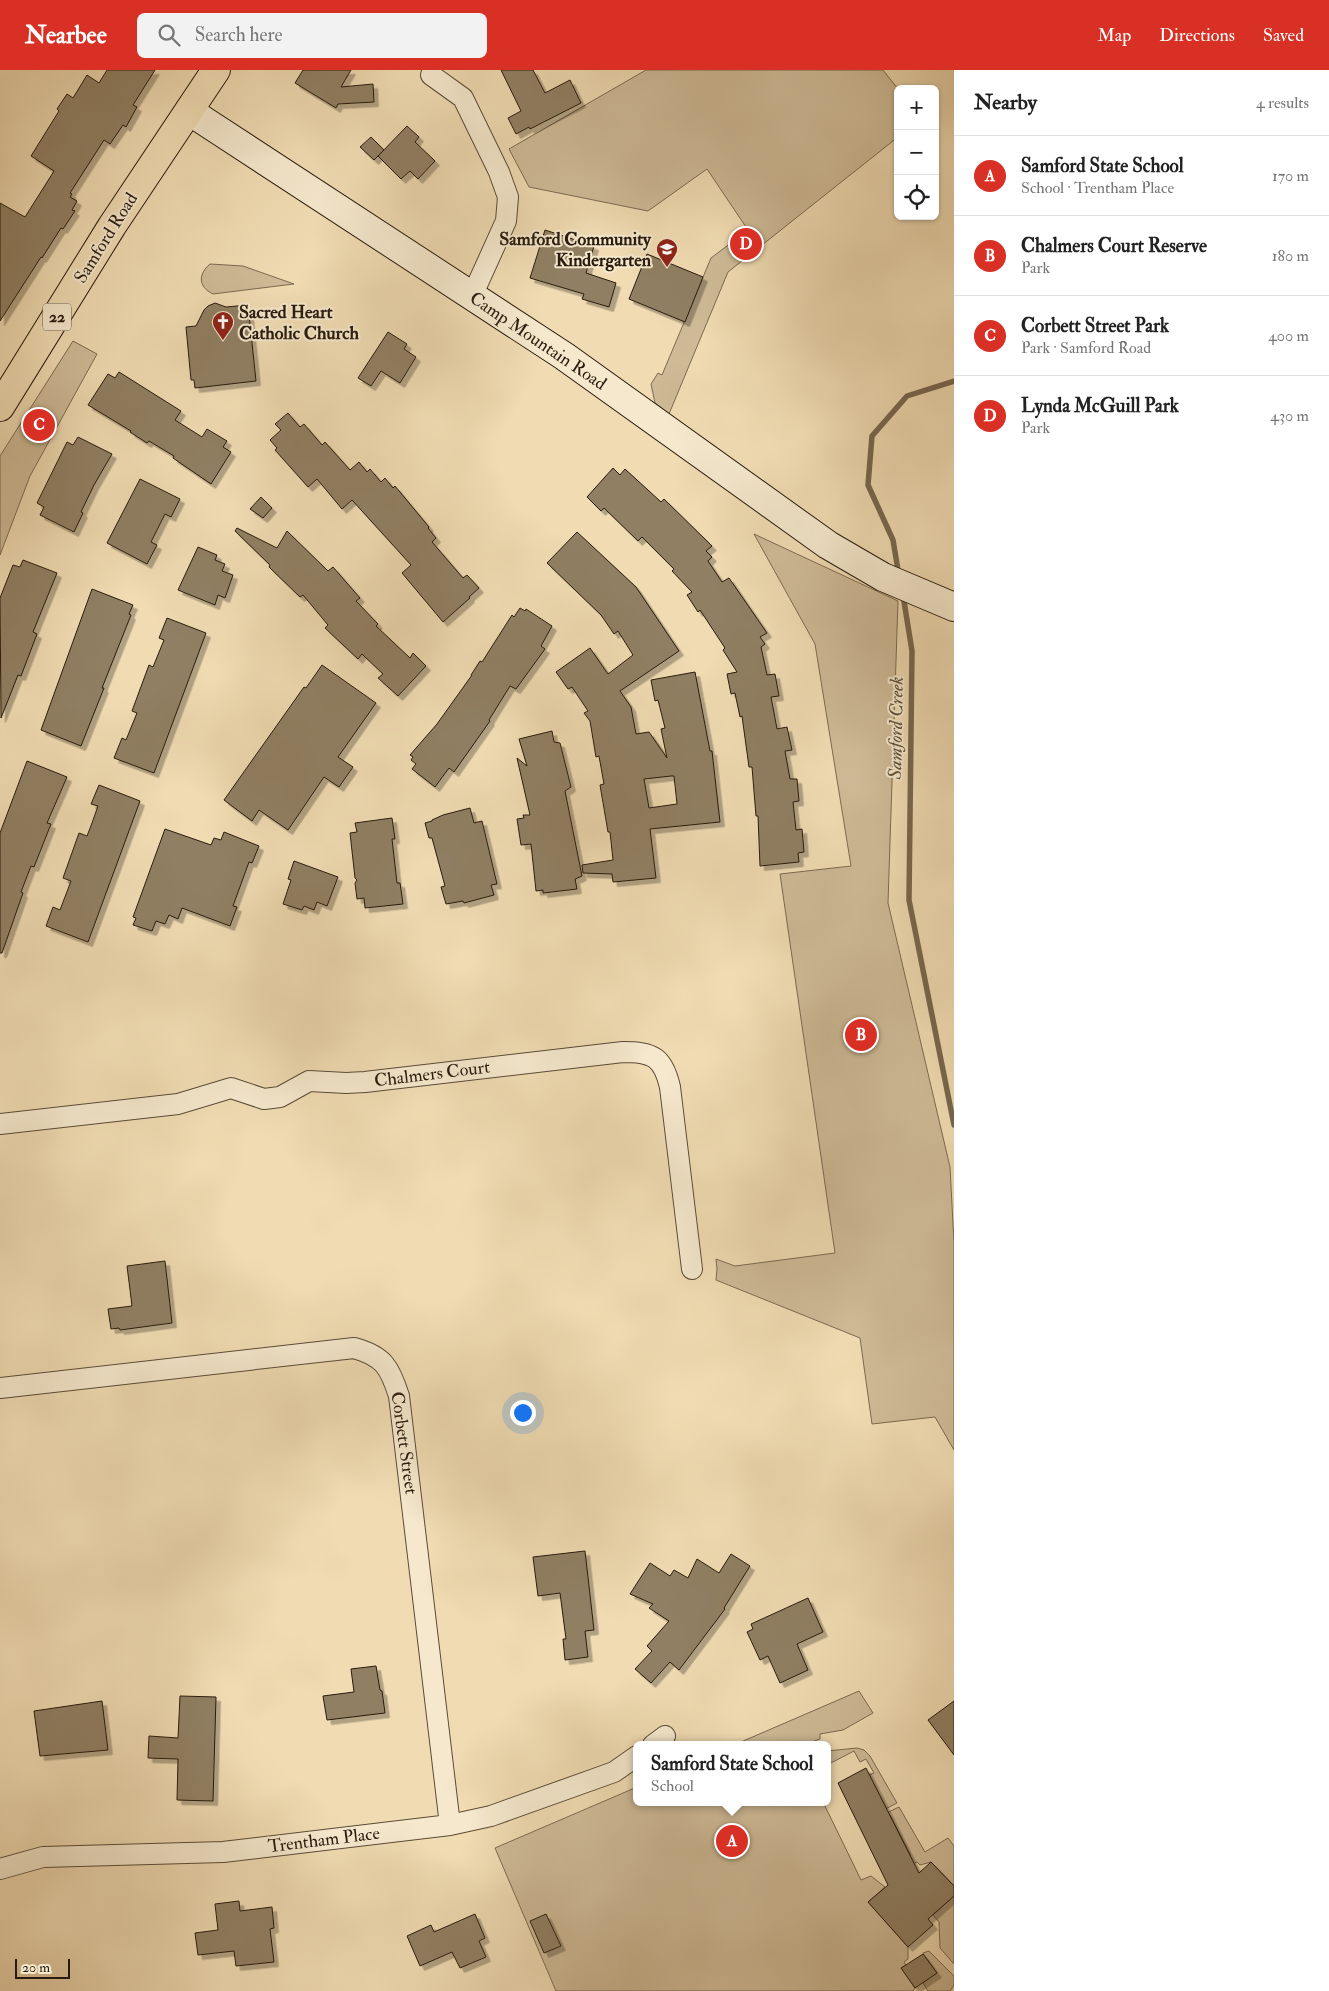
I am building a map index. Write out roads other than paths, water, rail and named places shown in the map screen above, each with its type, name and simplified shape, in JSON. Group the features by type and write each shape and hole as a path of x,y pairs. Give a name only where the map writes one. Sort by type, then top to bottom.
{"main road":[{"name":"Samford Road","path":"0,407 112,226 216,70"}],"street":[{"path":"431,75 463,98 499,172 508,197 506,221 472,296"},
{"name":"Camp Mountain Road","path":"190,111 564,356 828,545 883,577 947,605"},
{"name":"Chalmers Court","path":"0,1124 178,1104 231,1088 264,1099 280,1096 310,1081 365,1082 614,1053 643,1052 655,1056 663,1066 670,1087 692,1269"},
{"name":"Corbett Street","path":"0,1388 354,1348 370,1352 385,1363 393,1377 399,1396 450,1825"},
{"name":"Trentham Place","path":"0,1869 43,1857 223,1852 450,1825 491,1816 614,1772 633,1759"}],"waterway":[{"name":"Samford Creek","path":"899,576 893,540 868,485 872,436 907,396 954,381"},
{"name":"Samford Creek","path":"903,595 912,651 909,900 954,1125"}],"place":[{"name":"Lynda McGuill Park","path":"746,244"},
{"name":"Samford Community Kindergarten","path":"667,268"},
{"name":"Sacred Heart Catholic Church","path":"223,341"},
{"name":"Corbett Street Park","path":"39,425"},
{"name":"Chalmers Court Reserve","path":"861,1035"},
{"name":"Samford State School","path":"732,1841"}]}
